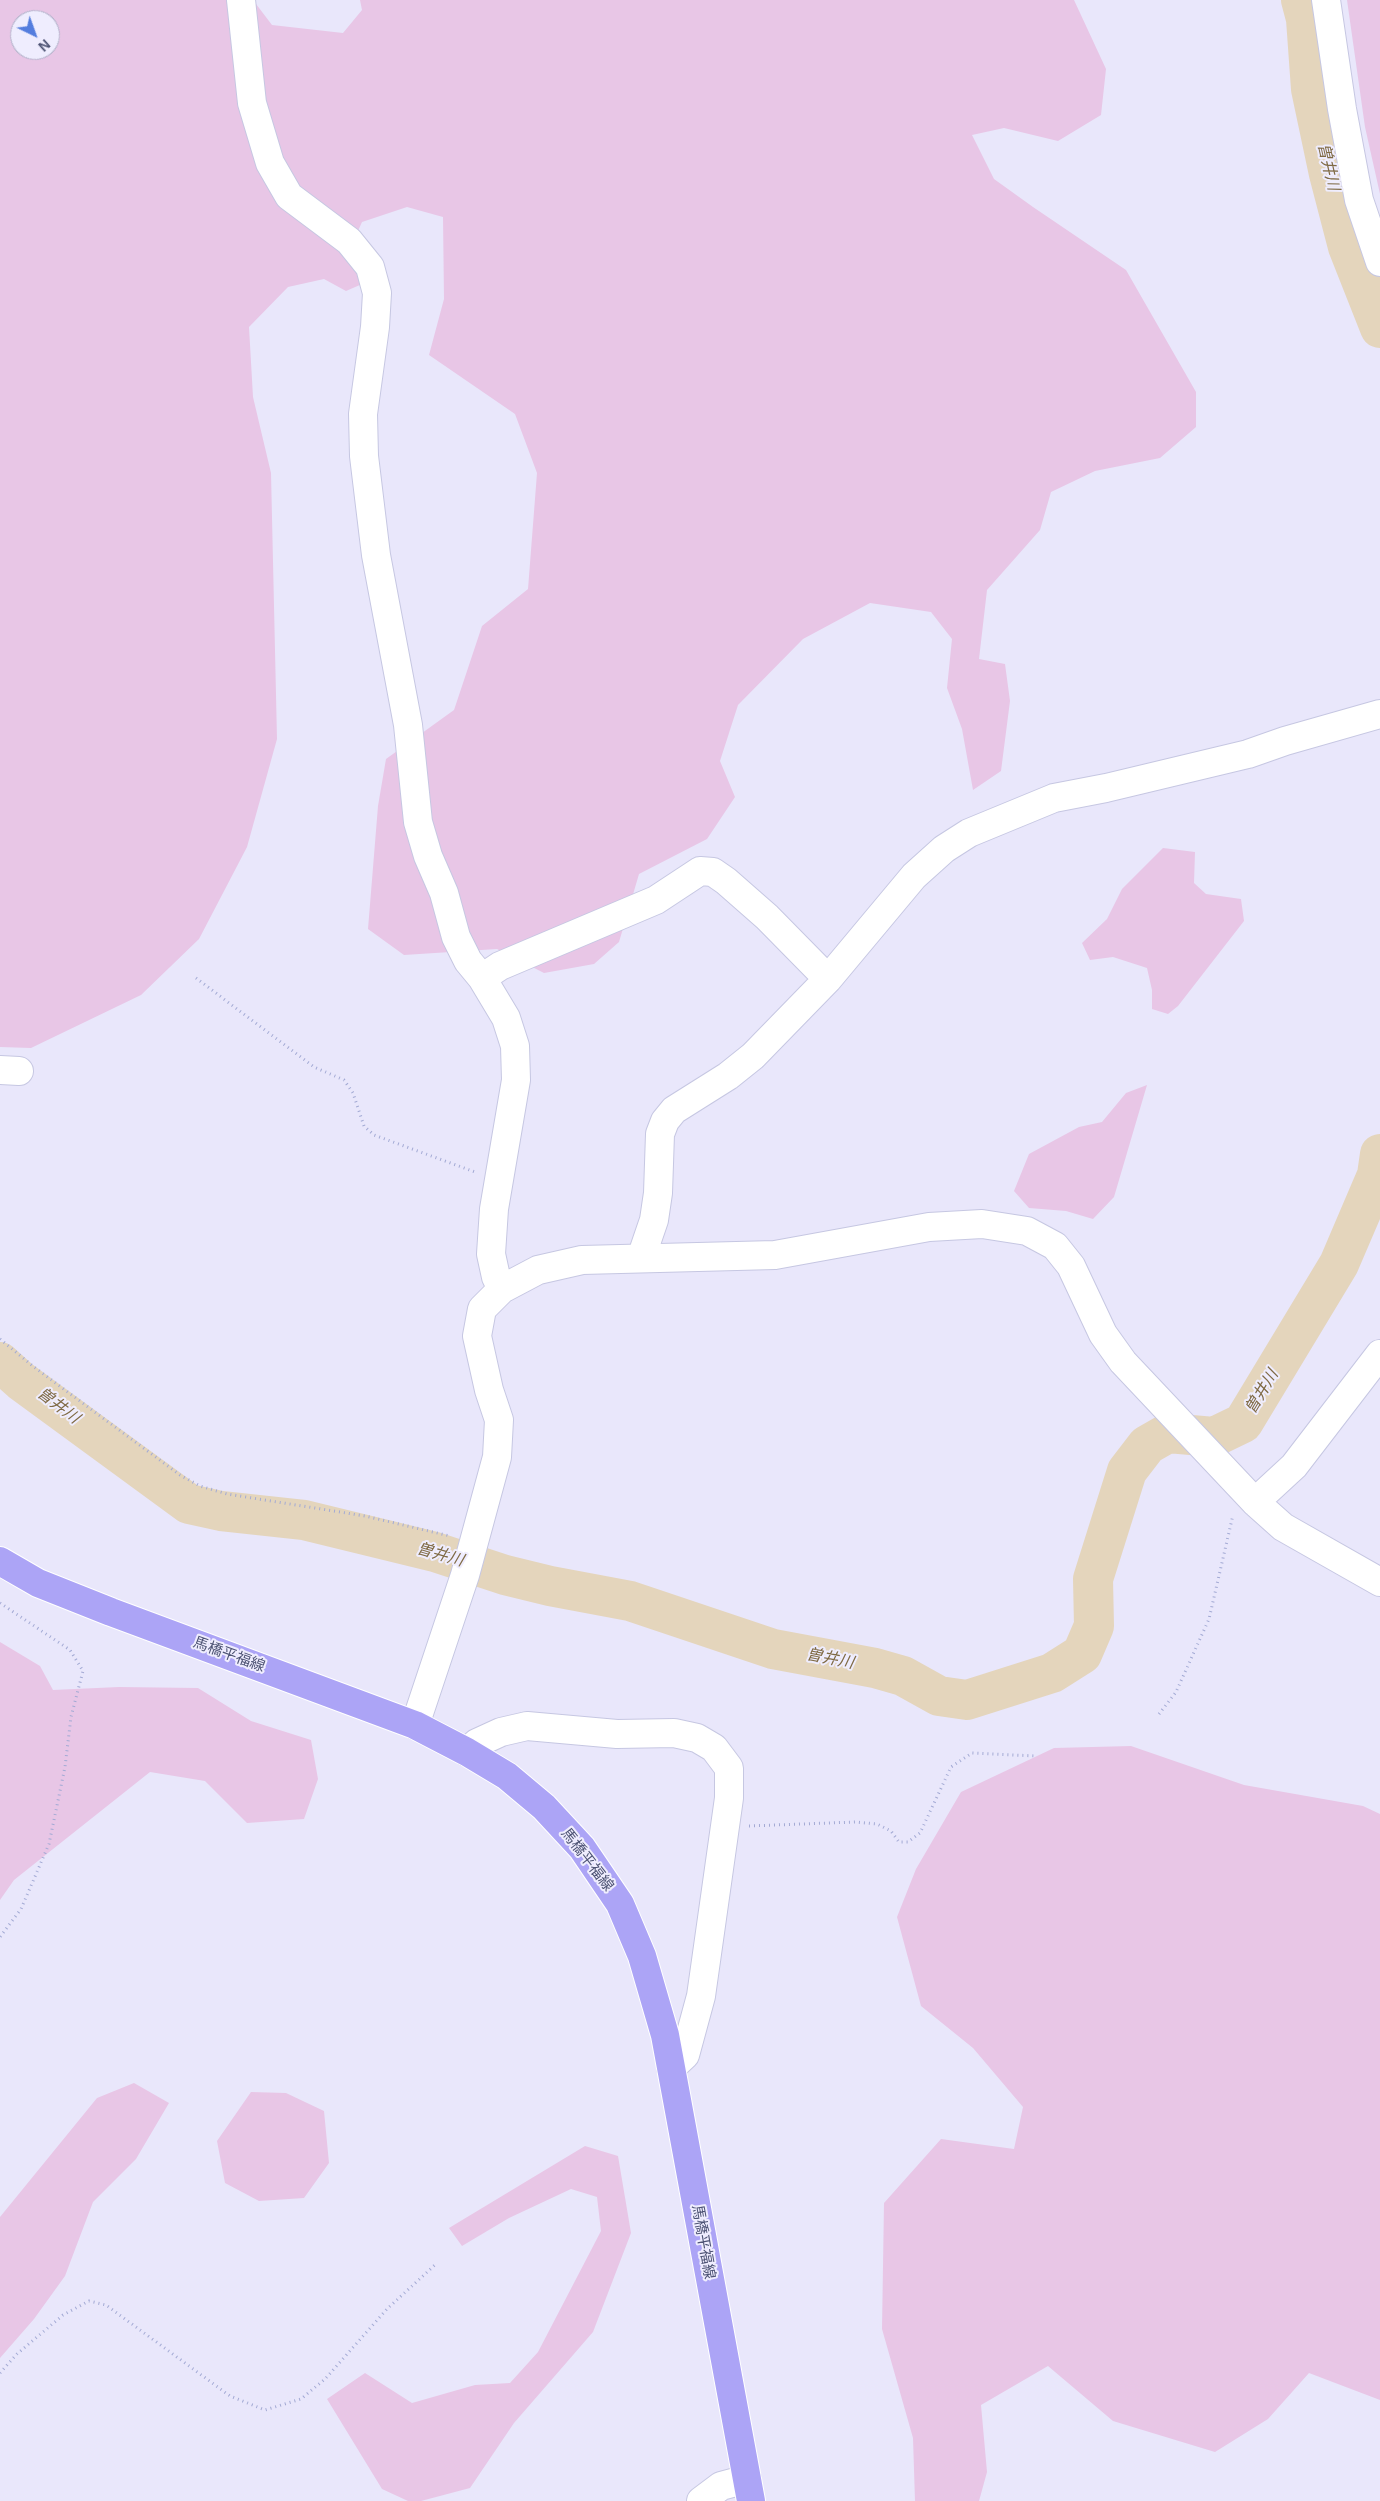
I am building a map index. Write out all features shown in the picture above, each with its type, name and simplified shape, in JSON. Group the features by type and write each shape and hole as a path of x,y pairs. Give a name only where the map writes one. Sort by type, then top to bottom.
{"main road":[{"name":"馬橋平福線","path":"0,1561 38,1583 111,1612 415,1725 467,1752 507,1776 544,1807 582,1848 620,1904 642,1956 665,2035 749,2490"}],"street":[{"path":"241,0 252,103 270,163 289,196 349,241 370,267 377,293 375,327 363,414 364,456 376,555 408,725 418,822 428,856 444,893 456,937 468,961 482,978 506,1018 515,1046 516,1080 499,1180 491,1254 496,1277 502,1289"},
{"path":"1326,0 1342,109 1359,200 1380,262"},
{"path":"641,1258 654,1220 658,1193 660,1134 665,1121 674,1110 728,1076 753,1056 828,980 914,876 944,849 969,833 1054,798 1106,788 1248,754 1285,741 1380,714"},
{"path":"482,978 500,966 656,900 700,871 713,872 726,881 767,917 828,980"},
{"path":"415,1725 471,1556 497,1457 499,1420 489,1390 477,1336 482,1309 502,1289 538,1270 582,1260 776,1255 929,1227 982,1224 1027,1231 1055,1246 1071,1266 1103,1334 1123,1362 1250,1497 1283,1527 1380,1582"},
{"path":"1250,1497 1294,1466 1380,1354"},
{"path":"467,1752 477,1743 501,1732 527,1726 617,1734 674,1733 697,1738 714,1748 729,1768 729,1798 701,1996 685,2055 671,2068"},
{"path":"701,2501 721,2486 749,2490"}],"path":[{"path":"196,978 314,1067 344,1080 353,1093 364,1126 374,1135 499,1180"},
{"path":"0,1338 34,1367 180,1474 200,1486 227,1494 365,1516 444,1534 471,1556"},
{"path":"1159,1714 1176,1692 1209,1619 1234,1511 1250,1497"},
{"path":"0,1603 70,1650 83,1671 71,1717 65,1767 49,1844 22,1909 0,1937"},
{"path":"724,1828 856,1822 877,1824 891,1831 899,1842 908,1842 920,1833 951,1767 972,1753 1036,1756"},
{"path":"0,2373 17,2354 63,2314 89,2301 106,2305 230,2396 265,2410 301,2399 325,2380 387,2309 437,2263"}],"shaded area":[{"path":"0,0 253,0 272,25 343,33 362,10 360,0 1074,0 1106,69 1101,115 1058,141 1004,128 972,135 994,179 1126,270 1196,392 1196,427 1160,458 1095,471 1051,492 1040,530 987,590 979,659 1005,664 1010,701 1001,771 973,790 962,729 947,688 952,639 931,612 870,603 803,639 738,705 720,761 735,797 707,839 639,874 619,942 594,964 544,973 497,949 404,955 368,929 378,806 386,759 454,710 482,626 528,589 537,473 515,414 429,355 444,299 443,217 407,207 362,222 348,253 369,281 346,291 324,279 288,287 249,327 253,397 271,473 277,739 247,847 199,939 141,995 31,1048 0,1047"},
{"path":"1347,0 1380,0 1380,194 1365,127"},
{"path":"1163,848 1195,852 1194,883 1206,894 1241,899 1244,921 1178,1006 1168,1014 1152,1009 1152,990 1147,968 1113,957 1090,960 1082,943 1107,919 1122,889"},
{"path":"1147,1085 1114,1197 1093,1219 1066,1211 1029,1208 1014,1191 1029,1154 1079,1127 1102,1122 1126,1093"},
{"path":"0,1642 40,1666 53,1690 119,1687 198,1688 251,1721 311,1740 318,1779 304,1819 247,1823 205,1781 150,1772 14,1880 0,1900"},
{"path":"1131,1746 1244,1785 1363,1806 1380,1814 1380,2400 1309,2373 1268,2419 1215,2452 1113,2421 1048,2366 981,2405 987,2472 979,2501 915,2501 913,2438 882,2329 884,2203 941,2139 1014,2149 1023,2107 973,2048 921,2006 897,1917 916,1869 961,1792 1054,1748"},
{"path":"134,2083 169,2103 136,2159 93,2202 65,2276 34,2319 0,2358 0,2217 97,2098"},
{"path":"251,2092 286,2093 324,2111 329,2163 304,2198 259,2201 225,2183 217,2141"},
{"path":"585,2146 618,2156 631,2233 593,2332 514,2423 470,2488 421,2501 408,2501 382,2489 327,2399 365,2373 412,2403 475,2385 510,2383 538,2352 601,2231 597,2197 571,2189 509,2218 462,2246 449,2228"}],"waterway":[{"name":"曽井川","path":"1301,0 1306,19 1311,89 1329,174 1348,247 1380,328"},
{"name":"曽井川","path":"0,1362 21,1381 189,1504 221,1511 304,1520 435,1552 505,1575 550,1586 630,1601 773,1649 875,1668 903,1676 939,1696 967,1700 1052,1673 1082,1654 1094,1626 1093,1579 1127,1471 1147,1445 1168,1433 1214,1437 1243,1423 1339,1264 1377,1175 1380,1154"}]}
